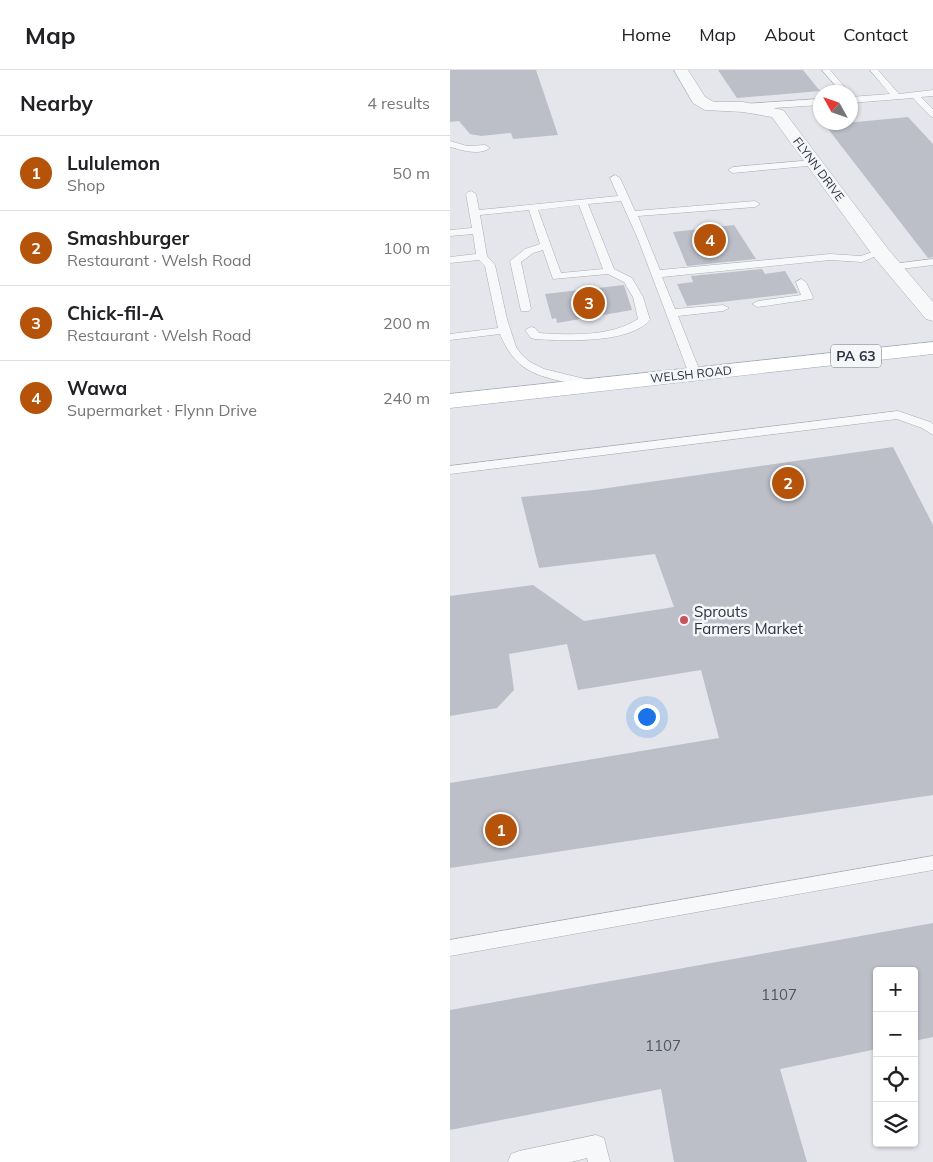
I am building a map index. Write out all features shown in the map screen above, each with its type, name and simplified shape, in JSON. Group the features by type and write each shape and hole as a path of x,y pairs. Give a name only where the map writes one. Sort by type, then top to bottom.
{"main road":[{"name":"WELSH ROAD","path":"450,400 585,383 694,374 933,348"}],"street":[{"name":"FLYNN DRIVE","path":"681,70 699,100 711,106 743,107 777,113 877,252 894,267 933,315"}],"lane":[{"path":"826,70 839,85"},
{"path":"874,70 896,96"},
{"path":"858,99 933,93"},
{"path":"915,95 933,114"},
{"path":"743,107 813,102"},
{"path":"450,144 467,148 485,148"},
{"path":"733,170 814,163"},
{"path":"615,178 656,274 694,374"},
{"path":"471,194 482,257 490,265 505,330 514,353 535,370 585,383"},
{"path":"474,213 624,198"},
{"path":"583,202 609,271"},
{"path":"631,214 755,204"},
{"path":"530,330 535,336 561,338 605,334 637,326 644,320 638,298 628,280 609,271 557,277 533,208"},
{"path":"450,233 478,230"},
{"path":"525,309 515,261 529,251 546,246"},
{"path":"656,274 830,257 862,259 877,252"},
{"path":"450,260 482,257"},
{"path":"894,267 933,262"},
{"path":"758,304 808,297 801,282"},
{"path":"671,313 723,308"},
{"path":"450,337 505,330"},
{"path":"450,470 898,415 926,425 933,431"},
{"path":"450,948 933,863"},
{"path":"519,1162 596,1146 598,1162"}],"building":[{"path":"450,70 536,70 558,135 513,139 511,133 481,136 470,134 459,121 450,122"},
{"path":"718,70 803,70 815,85 813,85 813,92 737,98"},
{"path":"908,117 933,144 933,257 928,258 829,130 858,130 858,122"},
{"path":"734,225 756,259 687,266 673,232"},
{"path":"762,269 765,274 785,271 798,293 687,306 677,284 693,282 691,276"},
{"path":"624,285 632,310 557,323 556,318 552,319 545,294"},
{"path":"893,447 933,525 933,795 450,868 450,783 719,738 701,670 578,690 567,644 509,654 514,690 497,708 450,716 450,596 533,585 584,621 674,607 655,554 539,568 521,497 594,490"},
{"path":"933,923 933,1037 918,1040 918,967 873,967 873,1050 780,1069 807,1162 674,1162 661,1089 450,1130 450,1010"}],"place":[{"name":"Wawa","path":"710,240"},
{"name":"Chick-fil-A","path":"589,303"},
{"name":"Smashburger","path":"788,483"},
{"name":"Sprouts Farmers Market","path":"684,620"},
{"name":"Lululemon","path":"501,830"}]}
